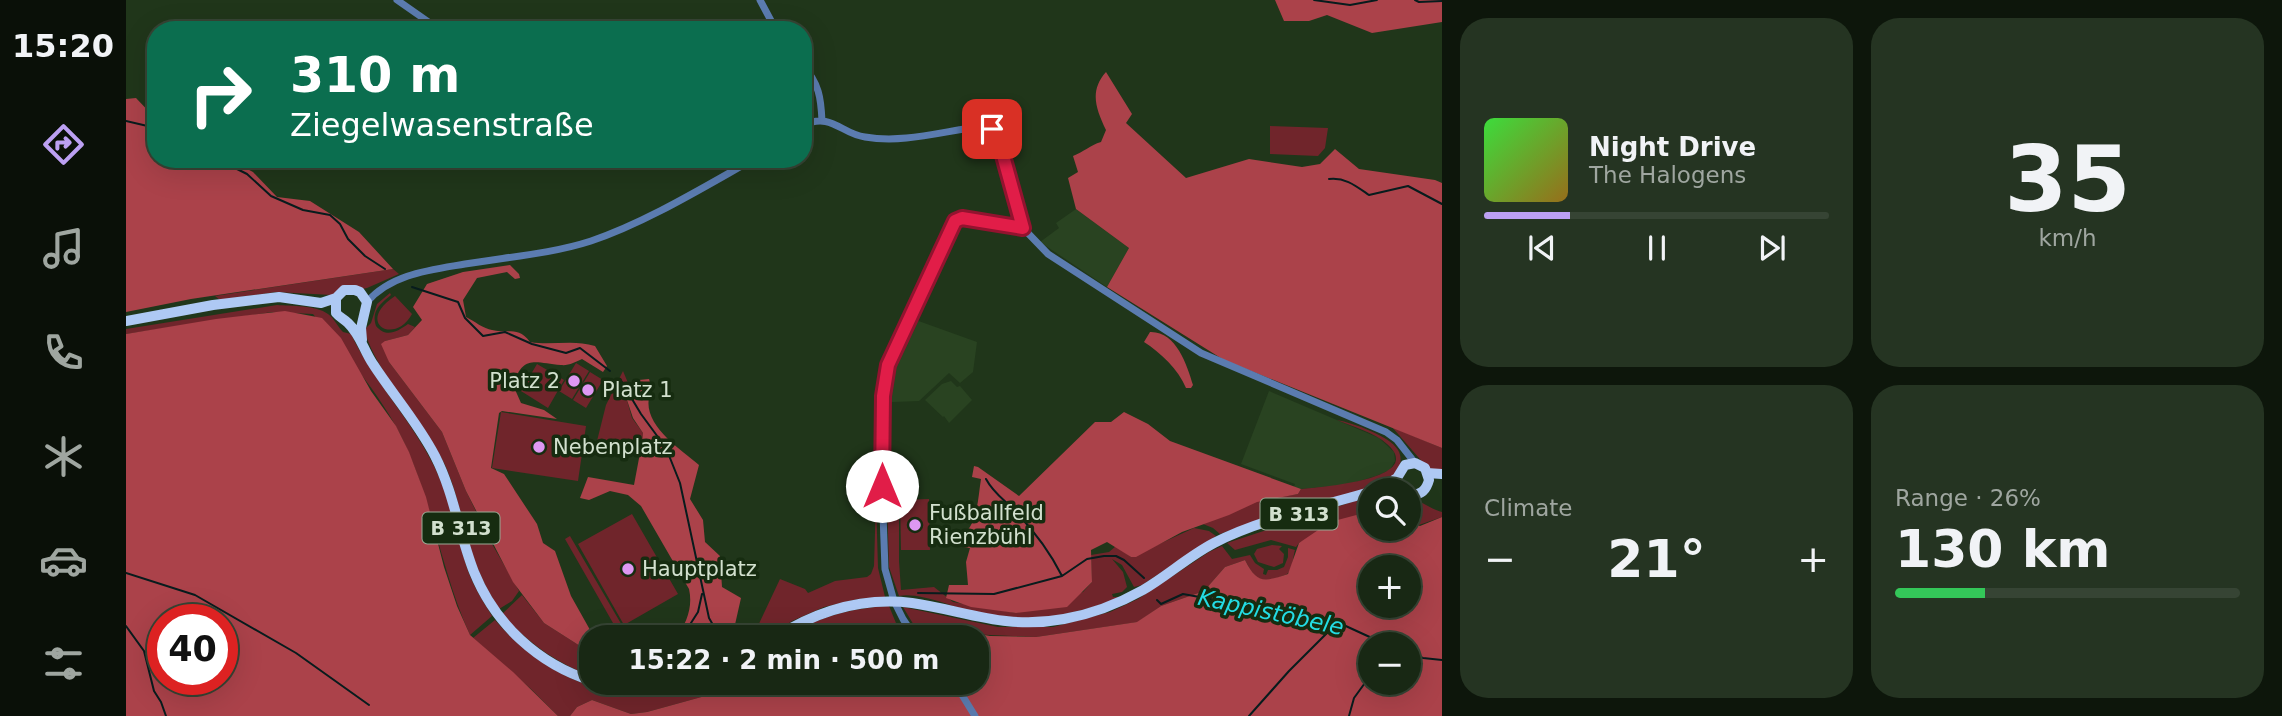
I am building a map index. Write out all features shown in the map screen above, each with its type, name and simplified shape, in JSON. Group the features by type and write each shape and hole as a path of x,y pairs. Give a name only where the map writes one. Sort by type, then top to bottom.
{"main road":[{"path":"335,303 344,290 350,289 360,292 367,302 362,317 362,343"},
{"path":"126,321 214,305 279,297 335,303"},
{"path":"335,303 339,317 347,321 362,317"},
{"name":"B 313","path":"347,321 435,457 448,485 474,572 499,617 524,644 546,660 579,675"},
{"path":"1397,478 1410,464 1428,476 1442,475"},
{"path":"1421,493 1425,490 1428,476"},
{"name":"B 313","path":"800,625 825,612 876,602 912,603 1002,622 1041,622 1086,615 1145,589 1213,543 1358,496"}],"street":[{"path":"397,0 427,21"},
{"path":"760,0 771,21"},
{"path":"812,75 820,91 822,121"},
{"path":"812,123 835,123 857,136 875,138 930,136 986,126 995,133 1002,152 1023,228 1048,254 1189,346 1254,377 1387,432 1404,448 1410,464"},
{"path":"360,292 380,289 428,270 592,240 637,222 737,168"},
{"path":"907,625 888,584 884,553 884,380 888,365 955,221 959,218 1023,228"},
{"path":"367,302 380,289"},
{"path":"962,695 975,716"}],"shaded area":[{"path":"1275,0 1442,0 1442,22 1372,33 1327,15 1309,21 1284,21"},
{"path":"1106,72 1132,114 1126,123 1186,178 1249,159 1302,167 1320,164 1335,149 1359,169 1442,183 1442,448 1224,360 1107,287 1129,248 1076,209 1068,178 1078,172 1073,156 1101,142 1106,130 1099,115 1096,93 1097,86"},
{"path":"136,98 147,110 147,168 245,168 253,172 277,197 310,201 359,232 393,269 191,299 126,312 126,99"},
{"path":"1270,126 1328,128 1325,148 1318,156 1270,154"},
{"path":"1076,209 1129,248 1107,287 1040,242 1059,228 1056,223"},
{"path":"510,265 520,278 515,279 507,272 477,278 463,300 466,317 482,327 517,332 530,342 595,346 607,366 603,372 582,359 564,365 537,362 521,369 513,385 521,403 544,410 557,419 502,411 499,413 491,468 504,474 537,524 543,543 555,551 571,596 587,625 579,625 579,645 544,623 513,582 466,491 442,432 389,362 381,344 408,335 422,320 413,307 427,284 463,272"},
{"path":"393,269 399,274 367,288 332,295 276,292 220,300 215,296"},
{"path":"390,293 376,312 376,326 388,333 408,324 415,327 408,335 385,341 389,362 442,432 466,491 519,591 512,601 499,609 475,562 454,488 442,459 379,364 364,330 371,323 377,304"},
{"path":"395,296 412,314 405,324 388,329 378,322 378,315 383,306"},
{"path":"277,305 303,306 323,311 343,332 351,334 370,368 425,449 444,491 469,575 492,616 470,635 453,590 425,497 400,433 365,380 313,314 272,312 126,334 126,329"},
{"path":"285,311 322,318 341,338 371,391 396,426 409,452 426,497 457,606 470,635 558,716 126,716 126,334"},
{"path":"913,319 977,342 973,372 960,383 949,373 919,401 892,402 888,407 888,393"},
{"path":"1150,332 1167,337 1179,351 1193,385 1191,388 1186,388 1168,362 1144,342"},
{"name":"Platz 2","path":"576,363 589,371 572,399 559,391"},
{"path":"537,364 564,380 548,408 521,391"},
{"path":"623,371 631,390 626,397 632,418 643,433 642,443 597,441 606,405"},
{"name":"Platz 1","path":"590,372 603,380 586,408 573,400"},
{"path":"649,379 652,389 650,412 654,422 699,465 690,499 703,520 705,542 720,556 722,587 741,598 735,625 684,625 690,602 689,589 641,506 628,495 610,491 589,500 580,498 588,477 634,485 640,453 595,444 597,441 642,443 643,433 633,418 626,397 639,380"},
{"path":"951,381 957,387 960,386 972,400 949,423 925,400 942,384"},
{"path":"1269,391 1379,438 1394,452 1395,461 1390,470 1369,478 1358,478 1358,481 1346,485 1301,489 1294,487 1295,484 1241,464"},
{"name":"Nebenplatz","path":"501,412 586,426 578,481 492,468"},
{"path":"1124,412 1148,424 1170,441 1301,489 1298,494 1257,502 1182,532 1136,557 1131,557 1107,542 1091,550 1092,582 1067,607 1016,613 971,607 946,598 949,585 968,585 966,562 970,548 963,547 963,535 972,524 981,479 972,477 974,466 1019,496 1095,422 1111,422"},
{"path":"1337,420 1371,431 1394,445 1400,454 1400,462 1398,469 1389,478 1368,478 1382,474 1393,466 1396,456 1387,444 1370,433"},
{"path":"1392,427 1442,448 1442,470 1431,469 1425,465"},
{"path":"886,464 899,465 901,590 934,587 953,602 1016,613 1083,592 1092,582 1091,555 1109,552 1116,546 1131,557 1194,528 1209,531 1216,536 1142,585 1134,587 1122,565 1112,559 1123,572 1127,587 1122,592 1112,594 1113,597 1121,597 1086,609 1051,616 1014,619 978,614 928,598 899,596 889,567"},
{"path":"1358,480 1358,491 1220,534 1203,524 1257,501 1298,494 1301,489"},
{"name":"Fußballfeld Rienzbühl","path":"929,499 930,550 901,550 900,500"},
{"path":"876,500 878,568 885,597 858,599 824,607 786,625 758,625 780,579 805,589 808,593 835,581 867,577 874,566"},
{"path":"1358,500 1358,516 1299,543 1296,547 1271,540 1235,550 1227,543"},
{"path":"1421,503 1442,512 1442,517 1421,524"},
{"name":"Hauptplatz","path":"632,514 678,594 624,625 578,544"},
{"path":"1358,515 1358,541 1421,541 1421,526 1442,517 1442,716 570,716 577,707 592,700 631,714 709,695 989,695 989,636 1036,637 1137,622 1161,606 1204,591 1225,567 1245,560 1253,573 1262,579 1288,574 1299,543 1330,522"},
{"path":"570,536 622,625 614,625 565,539"},
{"path":"1272,545 1282,546 1279,549 1284,554 1283,563 1274,567 1258,562 1254,554 1257,549"},
{"path":"1222,546 1232,559 1250,555 1255,563 1264,569 1263,574 1266,575 1268,570 1284,567 1288,548 1295,550 1287,574 1262,580 1255,576 1245,560 1225,567 1204,591 1161,606 1138,622 1036,637 989,635 989,625 1053,627 1110,612 1138,599"},
{"path":"522,595 544,623 579,645 579,670 543,651 502,614"},
{"path":"889,606 897,625 808,625 835,615"},
{"path":"903,607 988,625 914,625"},
{"path":"495,620 527,651 545,664 579,681 579,695 709,695 631,714 592,700 577,707 570,716 558,716 473,638"}],"waterway":[{"path":"1314,0 1350,5 1377,0"},
{"path":"1415,0 1442,1"},
{"path":"126,121 147,126"},
{"path":"235,168 247,174 271,196 303,210 330,215 365,256 385,269"},
{"path":"1329,179 1345,181 1369,195 1408,186 1442,204"},
{"path":"412,287 458,302 465,318 483,336 505,332 532,344 566,353 580,348 610,371"},
{"path":"620,379 666,448 680,483 709,618 713,625"},
{"name":"Kappistöbele","path":"986,479 1036,535 1062,576"},
{"name":"Kappistöbele","path":"918,593 994,594 1062,576 1087,559 1104,556 1116,556 1124,560 1144,578"},
{"path":"126,573 195,595 296,653 369,705"},
{"path":"690,625 698,612 702,594"},
{"name":"Kappistöbele","path":"1157,600 1161,604 1183,594 1337,622 1359,632"},
{"path":"1249,716 1337,623"},
{"path":"126,626 147,653"},
{"path":"144,651 154,691 166,716"},
{"name":"Kappistöbele","path":"1421,657 1442,660"},
{"path":"1349,716 1358,692"}],"place":[{"name":"Platz 2","path":"574,381"},
{"name":"Platz 1","path":"588,390"},
{"name":"Nebenplatz","path":"539,447"},
{"name":"Fußballfeld Rienzbühl","path":"915,525"},
{"name":"Hauptplatz","path":"628,569"}],"route":[{"path":"882,486 883,396 888,365 955,221 962,218 1023,228 1002,152 992,129"}]}
